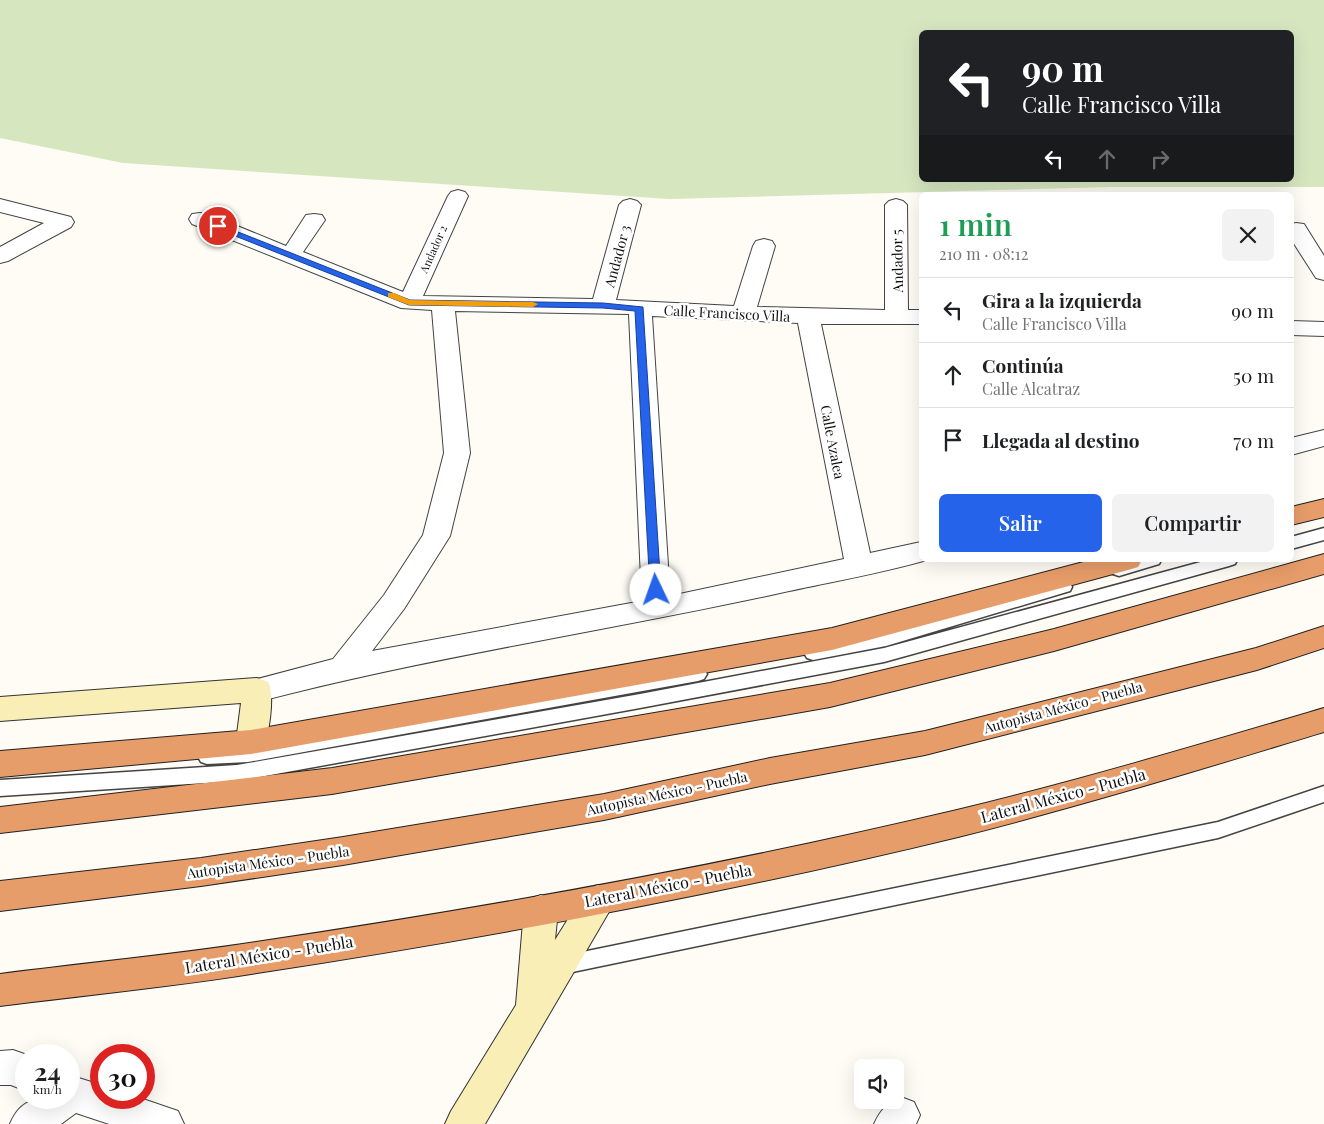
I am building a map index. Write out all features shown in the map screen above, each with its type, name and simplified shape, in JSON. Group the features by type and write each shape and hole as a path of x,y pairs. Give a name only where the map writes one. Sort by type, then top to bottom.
{"highway":[{"path":"1294,516 1324,508"},
{"path":"0,764 251,742 832,639 1121,562"},
{"path":"0,820 332,781 830,696 1054,640 1324,564"},
{"name":"Autopista México - Puebla","path":"0,896 230,868 604,807 770,771 925,743 1258,658 1324,637"},
{"name":"Lateral México - Puebla","path":"0,990 255,958 598,900 832,852 958,823 1110,784 1324,720"}],"main road":[{"path":"0,709 257,690 251,742"},
{"path":"464,1124 531,1014 546,967 598,900"},
{"path":"541,910 546,967"}],"street":[{"name":"Andador 2","path":"409,303 458,196"},
{"name":"Andador 5","path":"896,204 897,317"},
{"name":"Andador 3","path":"603,306 630,205"},
{"path":"0,206 63,222 0,256"},
{"path":"200,219 409,303"},
{"path":"290,255 314,220"},
{"path":"1296,229 1324,273"},
{"path":"743,314 764,246"},
{"name":"Calle Francisco Villa","path":"409,303 603,306 808,317 919,317"},
{"path":"343,668 394,602 436,536 457,453 444,303"},
{"path":"640,309 656,609"},
{"name":"Calle Azalea","path":"808,317 858,567"},
{"path":"1294,328 1324,329"},
{"path":"1294,446 1324,438"},
{"path":"257,690 343,668 656,609 919,552"},
{"path":"0,1068 15,1068"},
{"path":"80,1098 164,1124"},
{"path":"29,1124 50,1109"}],"lane":[{"path":"1294,542 1324,534"},
{"path":"0,770 248,755 886,640 1146,562"},
{"path":"0,788 238,773 659,698 884,655 1222,562"},
{"path":"546,967 1218,830 1324,794"}],"green space":[{"path":"0,0 1324,0 1324,187 1111,187 669,199 123,163 0,138"}],"slow traffic":[{"path":"391,295 409,303 533,304"}],"route":[{"path":"218,226 409,303 603,306 640,309 656,590"}]}
